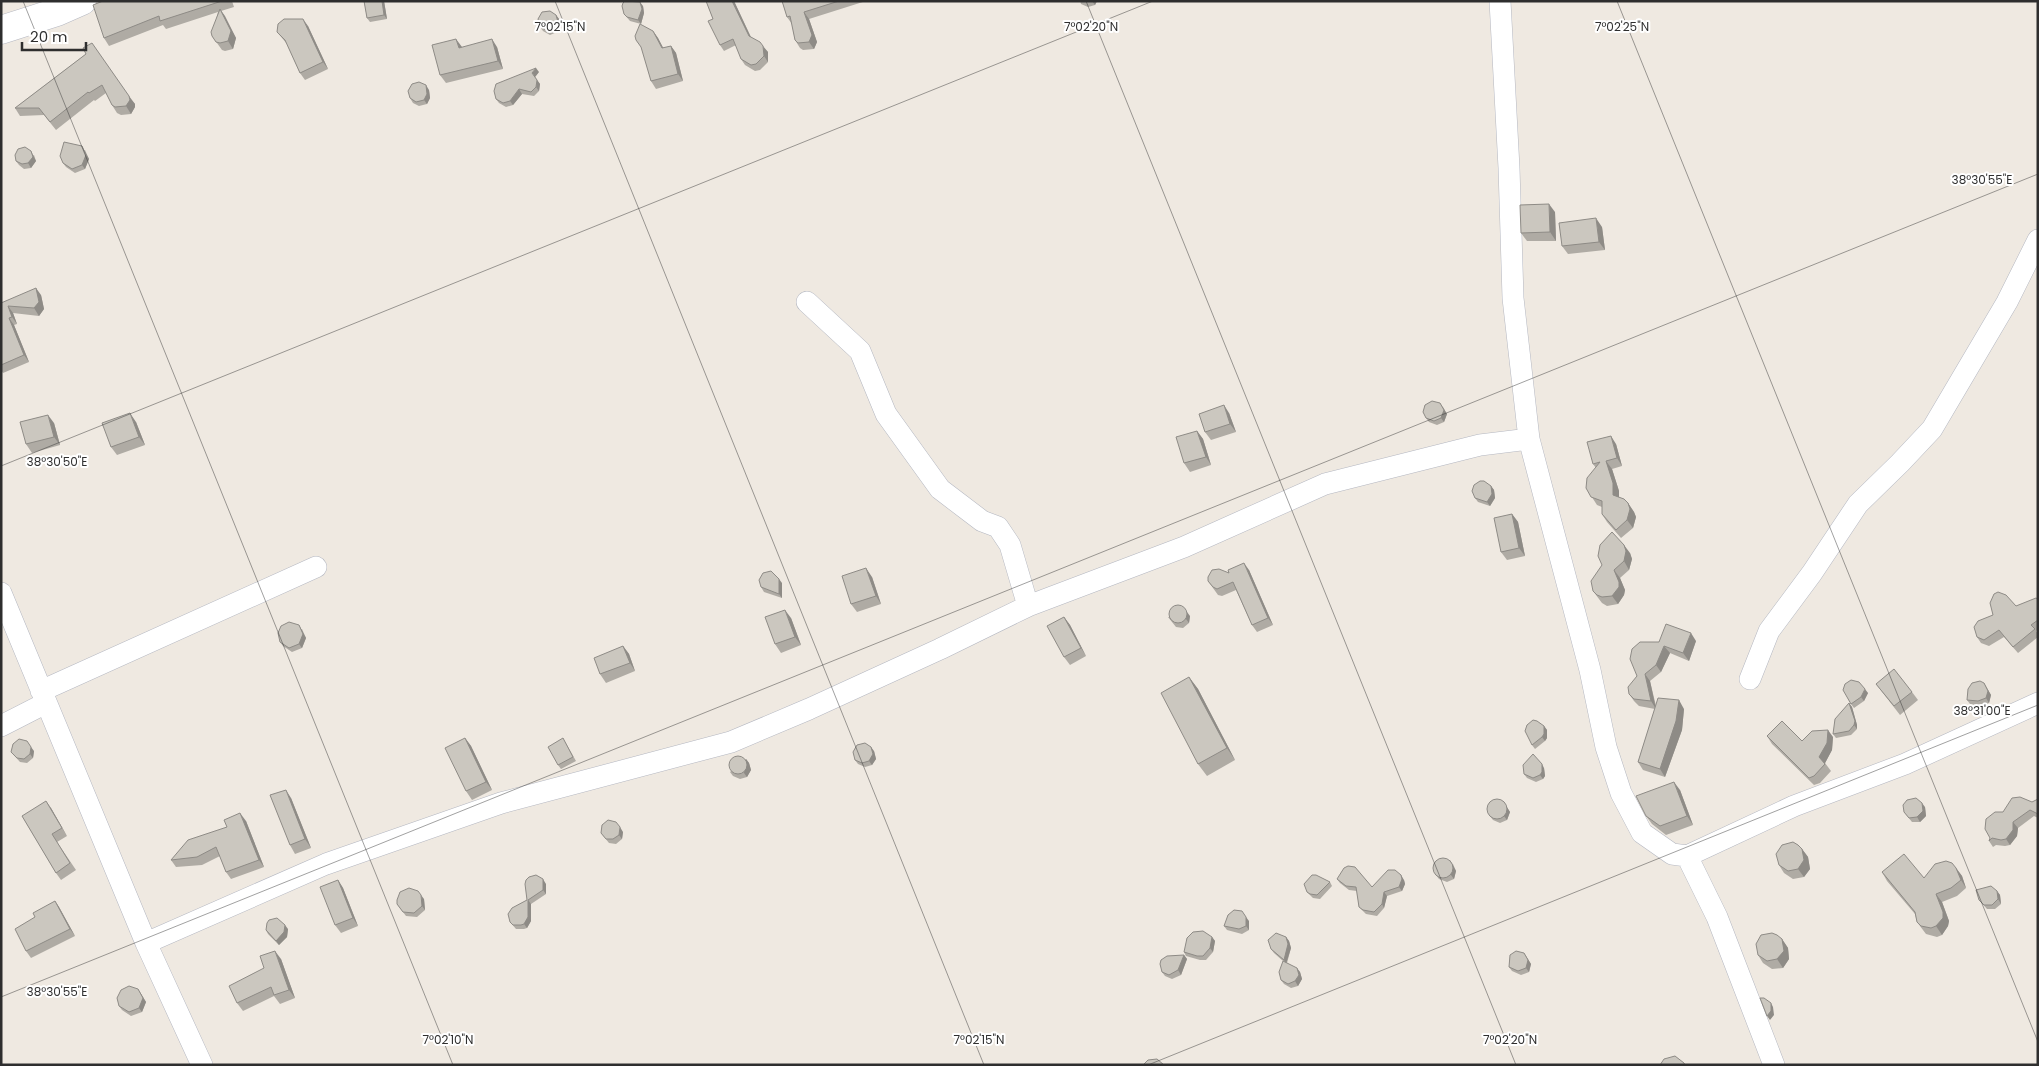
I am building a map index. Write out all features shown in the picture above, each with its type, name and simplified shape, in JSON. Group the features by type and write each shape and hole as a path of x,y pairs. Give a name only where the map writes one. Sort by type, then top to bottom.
{"street":[{"path":"1,30 57,12 82,1"},
{"path":"1500,1 1509,168 1512,298 1529,439 1590,670 1606,747 1621,793 1642,833 1672,854 1687,856 1794,806 1906,764 2038,703"},
{"path":"1750,680 1769,631 1812,573 1858,504 1932,429 2007,302 2038,240"},
{"path":"807,302 860,351 886,414 940,489 982,521 998,528 1010,544 1028,606"},
{"path":"146,943 326,864 501,803 731,742 809,709 1028,606 1184,547 1325,484 1480,445 1529,439"},
{"path":"1,726 43,697 316,567"},
{"path":"1,593 146,943 202,1065"},
{"path":"1687,856 1717,917 1774,1065"}],"building":[{"path":"103,1 222,1 160,21 159,16 104,38 93,5"},
{"path":"364,1 382,1 384,15 367,18"},
{"path":"625,1 640,2 642,9 638,20 627,17 624,14 622,6"},
{"path":"706,1 732,1 749,36 760,42 763,46 764,56 756,64 751,65 741,59 733,39 720,45 708,21 713,19"},
{"path":"782,1 839,1 804,12 812,35 809,42 798,43 795,40 790,16 787,17"},
{"path":"220,9 231,31 228,41 220,43 216,42 211,32"},
{"path":"550,11 556,15 558,22 554,28 547,30 540,27 538,19 542,12"},
{"path":"284,19 303,19 323,62 300,73 285,40 277,32 278,24"},
{"path":"640,24 653,31 662,48 671,46 678,74 651,81 641,47 635,36"},
{"path":"456,39 459,48 492,39 498,61 440,75 432,45"},
{"path":"92,43 129,96 130,100 126,106 115,107 112,105 102,85 88,92 50,122 39,108 15,108 86,54 83,48"},
{"path":"536,68 532,73 537,80 536,87 531,92 519,89 510,101 503,103 496,99 494,91 496,84"},
{"path":"419,82 426,85 427,94 424,100 416,102 410,98 408,91 412,84"},
{"path":"64,142 82,146 86,155 82,165 72,169 63,163 60,156"},
{"path":"25,147 31,151 33,157 28,163 22,164 16,161 15,155 18,149"},
{"path":"1549,204 1550,232 1521,233 1520,205"},
{"path":"1596,218 1599,242 1562,246 1559,223"},
{"path":"36,288 39,302 34,308 8,306 12,317 9,318 24,355 1,365 1,303"},
{"path":"1432,401 1440,403 1444,410 1441,418 1434,421 1426,418 1423,412 1425,405"},
{"path":"1224,405 1230,424 1205,432 1199,414"},
{"path":"130,413 139,437 111,447 102,423"},
{"path":"48,415 54,437 26,444 20,422"},
{"path":"1197,431 1206,457 1184,463 1176,437"},
{"path":"1611,436 1617,458 1606,461 1613,483 1613,495 1624,499 1630,509 1627,520 1616,530 1602,514 1602,501 1591,497 1586,488 1587,478 1600,462 1593,464 1587,442"},
{"path":"1484,481 1491,486 1492,494 1487,502 1475,498 1472,491 1474,485"},
{"path":"1512,514 1519,548 1501,552 1494,518"},
{"path":"1612,532 1624,545 1626,551 1624,561 1614,570 1619,587 1612,596 1602,597 1593,591 1591,581 1602,565 1598,556 1600,545"},
{"path":"1244,563 1268,618 1252,625 1233,582 1217,589 1208,581 1212,570 1219,569 1229,573 1228,570"},
{"path":"866,568 876,596 851,604 842,576"},
{"path":"771,571 779,579 779,594 761,587 759,580 763,573"},
{"path":"1998,592 2006,595 2016,606 2036,598 2038,599 2038,620 2031,625 2035,629 2013,647 1999,630 1984,640 1977,637 1974,627 1978,621 1993,615 1990,603 1994,594"},
{"path":"1174,605 1182,605 1187,610 1185,621 1174,623 1169,618 1169,610"},
{"path":"785,610 795,637 775,644 765,617"},
{"path":"1064,617 1081,648 1064,657 1047,626"},
{"path":"289,622 299,625 303,634 299,644 289,648 280,642 278,633 281,626"},
{"path":"1666,624 1691,633 1683,653 1664,646 1656,665 1645,674 1651,701 1634,699 1629,694 1628,687 1637,676 1630,659 1632,649 1640,642 1659,642"},
{"path":"623,646 630,663 600,674 594,658"},
{"path":"1894,669 1912,692 1894,706 1876,684"},
{"path":"1189,677 1227,748 1198,764 1161,693"},
{"path":"1851,680 1859,682 1865,689 1861,697 1851,704 1843,690 1845,684"},
{"path":"1980,681 1984,683 1988,691 1986,698 1978,701 1967,700 1968,689 1972,683"},
{"path":"1658,698 1679,700 1676,721 1660,769 1638,762"},
{"path":"1849,703 1855,721 1854,725 1849,731 1833,734 1835,719"},
{"path":"1533,720 1544,726 1544,734 1532,745 1525,731 1527,725"},
{"path":"1782,721 1802,741 1812,731 1828,730 1827,743 1819,757 1825,764 1814,776 1809,778 1767,736"},
{"path":"465,738 486,782 466,791 445,748"},
{"path":"563,738 573,757 558,765 548,747"},
{"path":"19,739 27,741 31,747 30,754 24,759 17,758 11,752 13,744"},
{"path":"865,743 871,747 873,754 869,761 862,763 855,760 853,752 857,745"},
{"path":"1533,754 1542,764 1542,772 1533,778 1524,774 1523,765"},
{"path":"734,756 742,756 747,761 745,772 734,774 729,769 729,761"},
{"path":"1674,782 1687,816 1660,826 1646,816 1636,796"},
{"path":"286,790 305,839 290,845 270,795"},
{"path":"2020,797 2032,802 2038,799 2038,814 2030,810 2013,822 2013,830 2006,839 1992,838 1989,841 1990,838 1985,829 1986,819 1995,812 2003,812 2012,798"},
{"path":"1916,798 1922,803 1923,811 1917,817 1909,818 1904,812 1903,805 1907,800"},
{"path":"1497,799 1504,802 1507,809 1504,816 1497,819 1490,816 1487,809 1490,802"},
{"path":"46,801 62,828 52,834 70,863 56,873 22,816"},
{"path":"240,813 259,860 226,872 216,847 197,857 171,860 188,840 227,827 224,820"},
{"path":"608,820 616,822 620,827 619,835 613,839 606,839 601,833 602,825"},
{"path":"1793,842 1802,849 1804,860 1798,869 1788,871 1779,865 1776,854 1782,845"},
{"path":"1904,854 1924,878 1935,864 1946,861 1952,863 1956,868 1961,880 1951,888 1936,894 1943,912 1943,918 1936,926 1931,928 1921,926 1917,922 1915,912 1882,872"},
{"path":"1443,858 1450,861 1453,868 1450,875 1443,878 1436,875 1433,868 1436,861"},
{"path":"1348,866 1355,867 1372,887 1388,870 1395,870 1401,875 1402,879 1399,887 1384,892 1382,904 1374,912 1363,910 1359,907 1356,887 1346,886 1337,879 1344,868"},
{"path":"536,875 543,879 543,890 528,900 528,917 524,924 513,925 508,914 512,908 527,900 526,880"},
{"path":"1312,875 1330,882 1317,895 1307,892 1304,884"},
{"path":"338,880 353,918 335,925 320,887"},
{"path":"1991,886 1997,891 1998,899 1992,905 1984,905 1979,900 1976,890"},
{"path":"409,888 418,891 421,895 422,906 414,913 403,912 397,904 400,892"},
{"path":"55,901 70,929 26,951 15,929 35,917 33,913"},
{"path":"1234,910 1242,911 1246,917 1246,926 1239,929 1224,926 1228,915"},
{"path":"277,918 285,925 284,932 276,941 266,930 269,920"},
{"path":"1203,931 1212,937 1210,948 1203,956 1184,952 1187,938 1193,932"},
{"path":"1276,933 1286,937 1288,944 1284,960 1271,949 1268,940"},
{"path":"1772,933 1782,939 1784,951 1777,959 1767,961 1758,955 1756,944 1761,935"},
{"path":"275,951 289,990 274,995 271,987 237,1003 229,986 264,968 260,956"},
{"path":"1516,951 1524,953 1528,960 1526,968 1518,971 1509,967 1510,955"},
{"path":"1184,955 1178,970 1169,975 1162,972 1161,960 1167,956"},
{"path":"1283,961 1297,968 1299,975 1295,981 1288,984 1281,980 1279,972"},
{"path":"129,986 138,989 143,998 139,1008 129,1012 119,1006 117,998 121,990"},
{"path":"1760,998 1764,998 1771,1003 1771,1011 1767,1016"},
{"path":"1675,1056 1685,1065 1660,1065 1664,1059"},
{"path":"1157,1059 1164,1065 1143,1065 1148,1060"}]}
